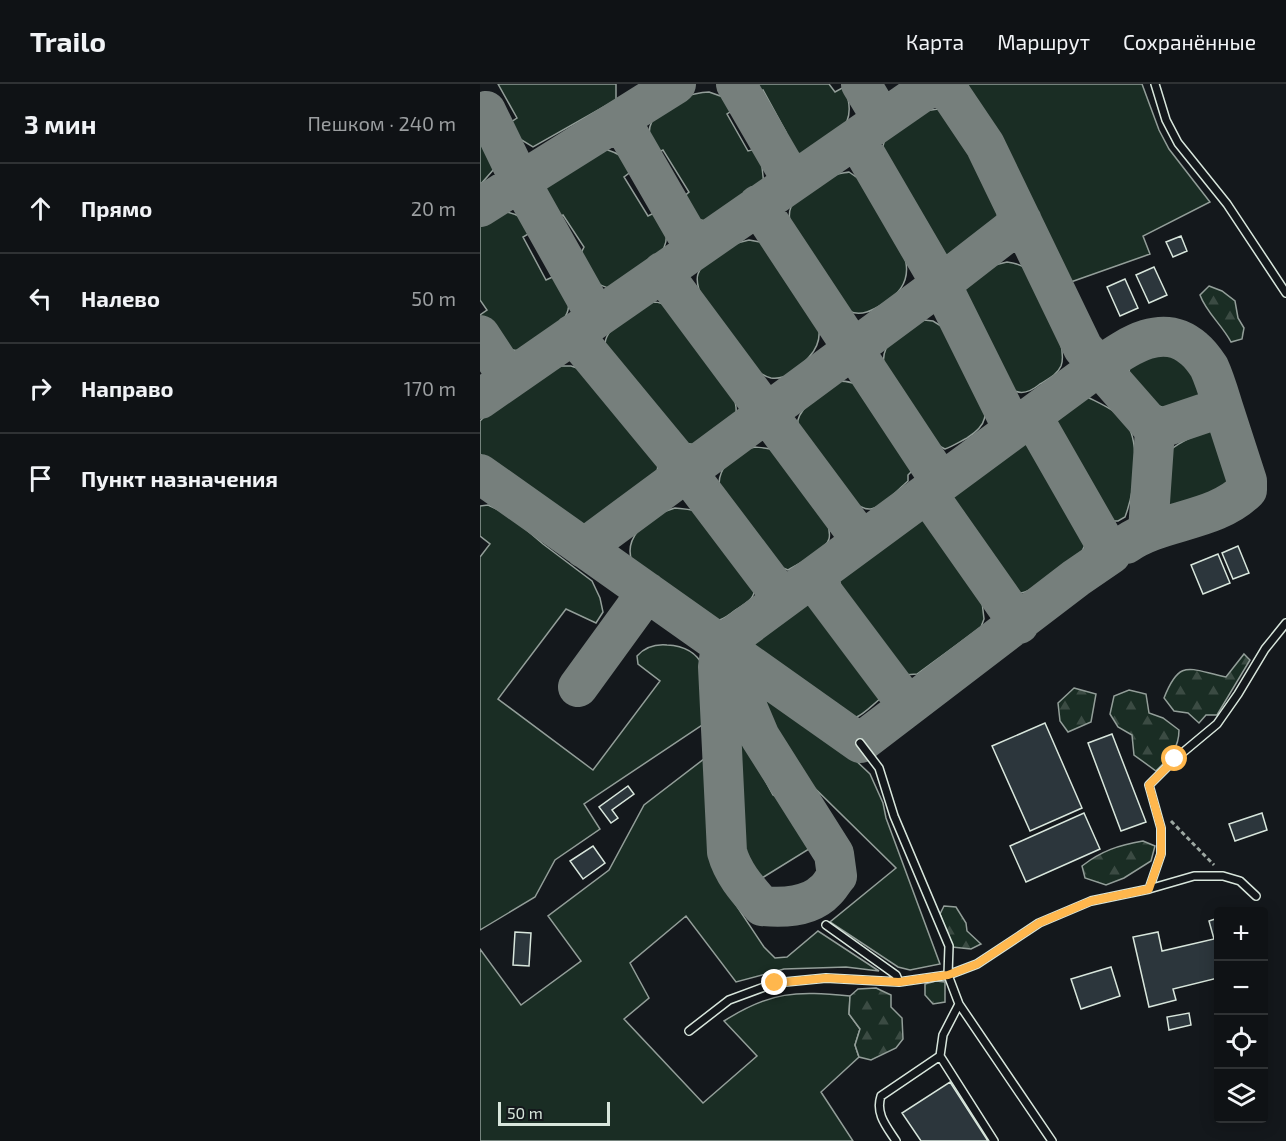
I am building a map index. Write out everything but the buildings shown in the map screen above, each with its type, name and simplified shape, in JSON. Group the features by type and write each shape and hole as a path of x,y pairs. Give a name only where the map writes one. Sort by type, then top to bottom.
{"lane":[{"path":"1155,84 1166,120 1178,143 1227,204 1286,293"},
{"path":"1149,889 1161,854 1161,828 1149,785 1175,759 1217,724 1265,649 1286,623"},
{"path":"860,743 879,768 894,816 948,946 948,975 959,1004 1052,1141"},
{"path":"689,1031 729,1000 775,983 826,978 899,982 948,975 977,964 1039,923 1091,901 1149,889 1194,876 1223,876 1240,881 1256,896"},
{"path":"826,926 896,975 899,982"},
{"path":"959,1004 943,1035 940,1056 994,1141"},
{"path":"896,1141 879,1112 878,1103 881,1096 940,1056"}],"path":[{"path":"1154,801 1202,850 1223,876"}],"green space":[{"path":"498,84 616,84 616,100 533,147 515,136 508,124 517,118"},
{"path":"750,84 829,84 835,92 844,87 849,106 847,121 838,134 822,146 806,153 793,152 779,138 786,132 763,90 754,94"},
{"path":"961,84 1142,84 1159,130 1169,149 1210,202 1143,236 1150,254 1068,283 1017,173 990,125"},
{"path":"709,92 723,97 733,110 727,114 748,151 756,149 761,158 764,185 715,220 704,221 691,213 681,199 689,192 663,150 655,154 650,140 650,128 661,109 671,102"},
{"path":"938,109 956,127 977,156 993,188 998,212 992,225 977,240 961,252 947,256 937,249 919,226 893,187 887,173 883,146 887,137 904,122 913,116"},
{"path":"484,139 494,154 494,169 480,185 480,141"},
{"path":"605,149 622,156 636,168 624,177 648,216 658,211 666,232 664,248 653,262 625,283 612,288 596,282 584,269 578,259 584,247 563,215 553,220 545,193 547,183 553,175 596,150"},
{"path":"849,172 859,179 898,240 906,263 903,285 896,295 862,313 849,311 819,280 799,248 789,218 791,207 804,194 831,177"},
{"path":"496,211 518,215 535,230 523,237 546,280 557,275 568,301 565,316 553,331 535,345 517,351 503,344 480,320 480,315 487,310 480,300 480,221"},
{"path":"749,240 760,242 769,251 815,316 819,327 818,342 813,352 797,369 782,377 771,378 761,373 735,349 711,316 698,285 698,274 706,261 727,247"},
{"path":"1007,262 1022,266 1039,283 1049,306 1061,347 1061,366 1057,372 1035,388 1025,392 1015,391 996,370 968,319 960,293 974,275"},
{"path":"1209,286 1222,291 1235,301 1238,318 1244,328 1242,339 1231,342 1206,307 1200,295"},
{"path":"653,302 668,307 685,324 713,360 733,395 736,419 706,441 684,443 667,432 627,386 612,365 605,350 607,337 616,325"},
{"path":"924,320 933,321 949,331 981,391 984,406 983,423 979,428 967,438 945,449 930,438 917,423 899,398 885,372 886,349 893,338"},
{"path":"1158,349 1183,354 1195,366 1202,394 1191,406 1180,409 1163,407 1147,399 1128,380 1132,350"},
{"path":"561,366 580,369 650,444 658,464 657,473 646,487 615,515 587,526 570,521 480,454 480,421 520,390"},
{"path":"837,381 848,382 864,389 892,428 909,463 911,472 908,475 908,481 876,508 861,507 837,488 814,459 799,430 798,420 804,409 820,393"},
{"path":"1082,394 1116,413 1125,421 1130,430 1135,468 1125,517 1118,521 1112,521 1104,511 1053,425 1053,411 1074,395"},
{"path":"1204,431 1216,434 1228,459 1233,477 1230,488 1189,506 1172,507 1165,504 1163,464 1165,457 1170,450"},
{"path":"1023,441 1041,457 1084,535 1085,545 1081,553 1051,576 1034,588 1019,593 1008,587 959,515 951,492 956,485 1015,442"},
{"path":"755,447 775,451 785,459 811,492 829,530 829,539 823,548 788,570 775,564 766,555 728,508 720,491 719,482 728,462 740,452"},
{"path":"488,505 509,515 592,581 600,598 603,612 596,623 566,609 498,699 593,770 660,681 638,664 637,656 650,647 667,645 681,647 700,660 708,681 711,719 584,804 600,829 555,860 535,897 480,930 480,557 490,544 480,536 480,506"},
{"path":"675,508 703,514 726,539 749,574 753,584 753,595 749,601 720,620 705,621 637,570 631,559 630,549 638,531 655,517"},
{"path":"918,513 924,513 929,518 982,602 984,619 981,627 917,674 904,675 843,591 839,577 843,568"},
{"path":"798,603 817,609 841,639 881,698 859,716 841,719 833,716 746,650 749,636"},
{"path":"1244,654 1250,660 1217,715 1206,715 1199,723 1188,713 1174,711 1164,698 1175,676 1181,671 1195,670 1226,677"},
{"path":"751,687 830,736 870,774 883,803 886,818 940,964 910,970 898,967 830,922 896,868 788,762"},
{"path":"1074,688 1096,694 1091,722 1068,732 1060,721 1058,703"},
{"path":"1129,690 1146,694 1149,713 1163,718 1179,730 1175,748 1156,771 1134,755 1132,735 1118,727 1110,714 1114,696"},
{"path":"728,712 773,795 783,800 809,849 762,878 756,874 732,827"},
{"path":"713,752 720,881 764,947 775,958 787,957 818,931 879,971 846,967 784,969 736,982 686,916 630,963 649,998 624,1019 703,1103 757,1056 724,1021 756,1004 784,995 850,996 849,1014 860,1029 855,1045 859,1057 821,1092 853,1141 480,1141 480,949 521,1005 581,961 548,916 609,870 644,805"},
{"path":"1143,841 1155,846 1151,861 1124,878 1106,885 1085,878 1082,866 1096,856 1126,844"},
{"path":"944,906 956,907 966,923 967,931 981,944 971,949 952,947 940,914"},
{"path":"936,981 945,982 945,1002 933,1004 925,995 925,984"},
{"path":"876,988 891,995 891,1007 902,1018 903,1039 896,1048 871,1060 859,1057 855,1045 860,1029 849,1014 850,996 858,989"}],"taxiway":[{"path":"480,207 676,84"},
{"path":"736,84 793,182"},
{"path":"861,84 882,119"},
{"path":"480,399 934,84"},
{"path":"944,84 985,145 1083,348 1155,430 1148,531"},
{"path":"486,111 520,181 597,318"},
{"path":"620,119 695,249"},
{"path":"856,138 941,284 1013,429"},
{"path":"758,205 941,482"},
{"path":"584,548 941,284 1022,221"},
{"path":"662,272 862,541"},
{"path":"573,334 687,472 783,599"},
{"path":"480,335 509,379"},
{"path":"721,645 760,737 834,854 837,876 819,896 804,903 778,907 762,906 737,875 727,852 718,667 721,645 1098,367 1133,345 1157,337 1170,337 1194,349 1209,367 1223,407"},
{"path":"1126,544 1140,536 1220,508 1247,490 1247,481 1223,407 1155,430"},
{"path":"480,474 860,743 1076,578 1111,554 1032,416"},
{"path":"927,493 1019,624"},
{"path":"812,578 908,706"},
{"path":"578,687 647,592"}],"route":[{"path":"775,983 826,978 899,982 948,975 977,964 1039,923 1091,901 1149,889 1161,854 1161,828 1149,785 1175,759"}]}
